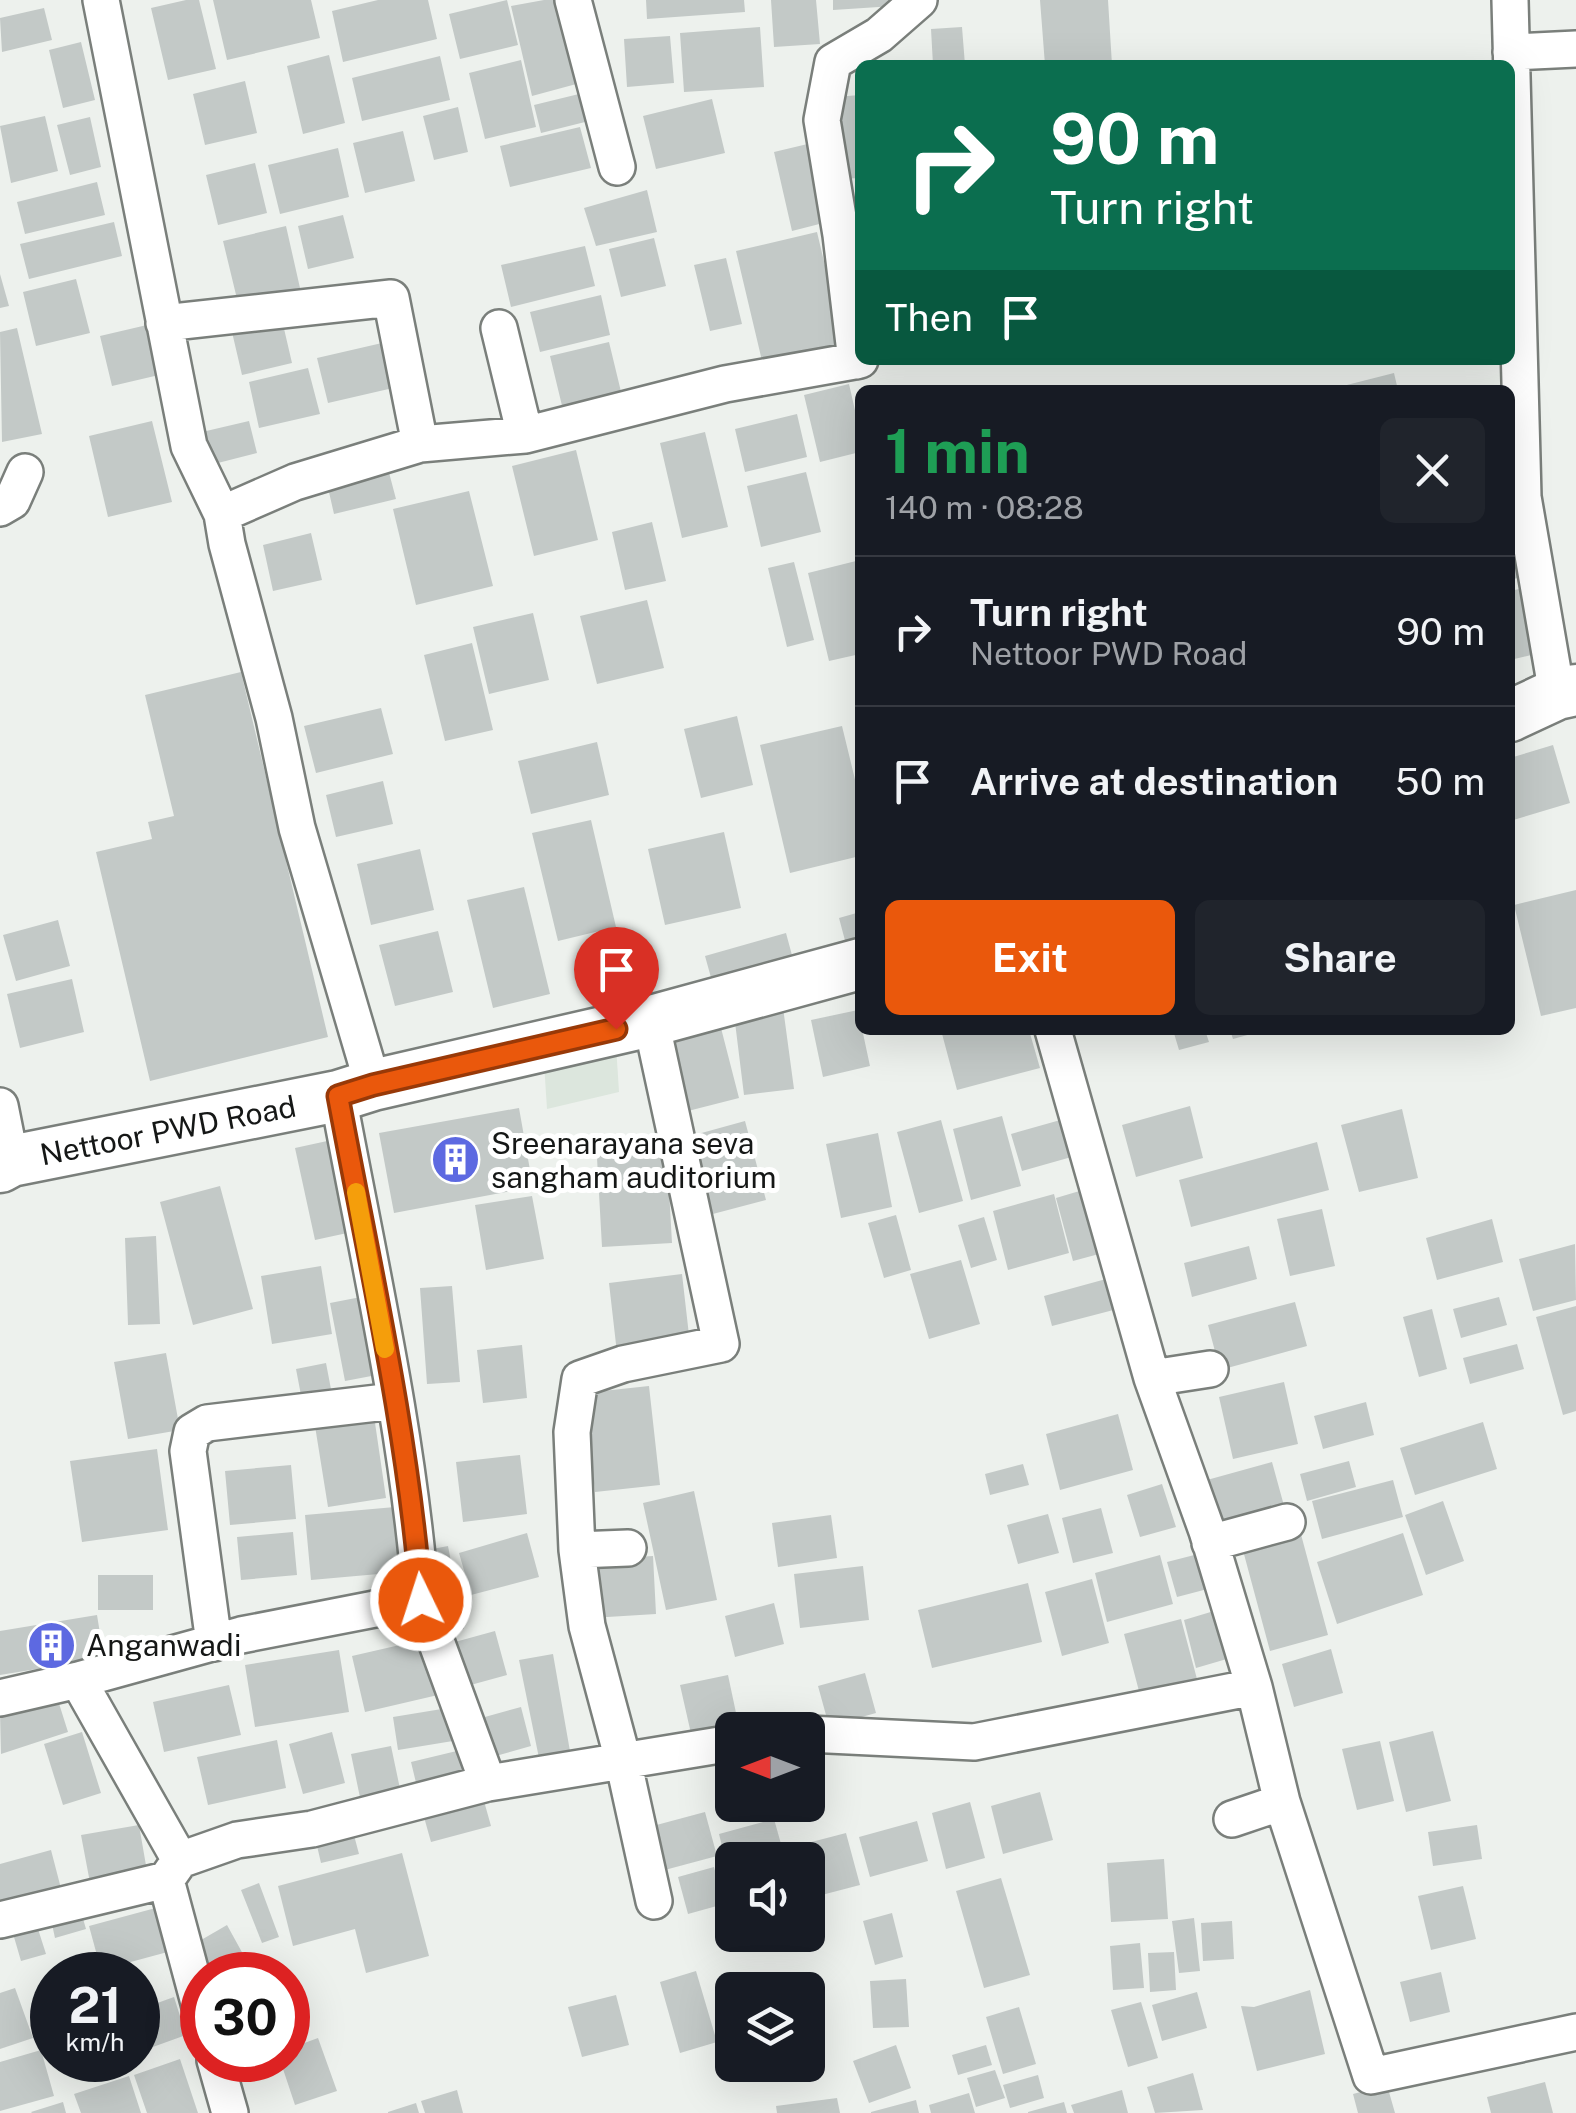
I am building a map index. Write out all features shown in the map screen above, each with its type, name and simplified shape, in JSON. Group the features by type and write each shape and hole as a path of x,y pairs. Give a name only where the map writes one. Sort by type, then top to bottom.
{"street":[{"path":"573,0 617,167"},
{"path":"855,339 822,120 834,62 879,35 919,0"},
{"path":"1510,0 1511,60"},
{"path":"110,2 164,323 189,446 222,514 274,718 356,1091 421,1600 488,1783"},
{"path":"1511,52 1576,50"},
{"path":"164,323 391,298 420,444"},
{"path":"1515,306 1523,497 1567,692 1515,714"},
{"path":"499,328 525,435"},
{"path":"222,514 295,482 420,444 525,435 725,384 855,362"},
{"path":"0,508 12,502 25,472"},
{"name":"Nettoor PWD Road","path":"5,1164 356,1091 651,1022 855,965"},
{"path":"651,1022 722,1344 623,1364 580,1379 572,1432 577,1550 588,1626 654,1901"},
{"path":"1054,1035 1152,1378 1210,1543 1254,1687 1282,1802 1371,2076 1576,2032"},
{"path":"0,1106 5,1164"},
{"path":"1152,1378 1210,1369"},
{"path":"214,1643 188,1451 192,1432 207,1423 394,1401"},
{"path":"1210,1543 1287,1522"},
{"path":"577,1550 628,1548"},
{"path":"0,1698 214,1643 421,1600"},
{"path":"78,1680 173,1870 190,1952"},
{"path":"825,1735 974,1742 1254,1687"},
{"path":"0,1920 173,1870 237,1840 312,1829 488,1783 715,1746"},
{"path":"1232,1819 1282,1802"},
{"path":"221,2082 230,2113"}],"shaded area":[{"path":"616,1045 619,1092 547,1109 544,1063"}],"building":[{"path":"199,0 216,69 168,80 151,8"},
{"path":"213,0 311,0 320,38 227,60"},
{"path":"378,0 428,0 437,39 343,62 332,11"},
{"path":"507,0 518,45 460,59 449,14"},
{"path":"559,0 580,83 532,96 511,6"},
{"path":"646,0 744,0 745,12 647,19"},
{"path":"771,0 816,0 820,44 774,47"},
{"path":"833,0 893,0 894,6 833,10"},
{"path":"1040,0 1108,0 1112,60 1045,60"},
{"path":"44,8 52,40 2,52 0,18"},
{"path":"760,27 764,87 684,92 680,33"},
{"path":"962,27 965,60 933,60 931,29"},
{"path":"670,36 674,83 627,87 624,39"},
{"path":"81,42 95,100 63,108 49,50"},
{"path":"329,55 345,123 303,134 287,66"},
{"path":"440,56 450,100 362,121 352,78"},
{"path":"521,60 536,127 485,139 469,73"},
{"path":"245,81 257,133 205,145 193,94"},
{"path":"583,93 589,121 541,133 534,105"},
{"path":"855,95 855,178 841,179 835,97"},
{"path":"712,99 725,153 656,169 643,116"},
{"path":"458,107 468,152 434,160 423,116"},
{"path":"45,116 58,171 11,183 0,126"},
{"path":"90,117 101,167 70,175 57,125"},
{"path":"580,127 591,168 510,187 500,146"},
{"path":"403,131 415,181 365,193 353,143"},
{"path":"816,142 835,220 792,231 774,152"},
{"path":"338,148 349,197 280,214 268,165"},
{"path":"255,163 267,213 218,225 206,175"},
{"path":"97,182 105,215 25,234 17,202"},
{"path":"647,190 657,232 596,246 584,208"},
{"path":"343,215 354,258 308,269 298,226"},
{"path":"114,222 122,256 29,279 20,244"},
{"path":"286,226 300,288 238,303 223,241"},
{"path":"817,232 844,346 763,365 736,251"},
{"path":"654,238 666,286 621,297 609,249"},
{"path":"585,246 595,286 511,307 501,265"},
{"path":"726,258 742,324 710,331 694,265"},
{"path":"0,274 9,306 0,308"},
{"path":"76,279 90,333 36,346 23,292"},
{"path":"601,295 610,335 540,352 530,312"},
{"path":"282,320 292,363 242,375 232,332"},
{"path":"147,325 159,375 112,386 100,336"},
{"path":"17,328 42,434 2,442 0,332"},
{"path":"609,342 623,400 564,414 550,356"},
{"path":"382,343 393,388 328,403 317,358"},
{"path":"308,368 320,414 259,428 249,382"},
{"path":"1394,373 1397,385 1347,385"},
{"path":"849,384 855,410 855,453 820,462 804,395"},
{"path":"797,414 807,457 745,472 735,429"},
{"path":"152,421 172,502 108,517 89,436"},
{"path":"249,421 257,453 210,465 202,432"},
{"path":"705,432 728,527 682,538 660,443"},
{"path":"576,450 598,540 534,556 512,466"},
{"path":"387,465 396,499 334,514 326,479"},
{"path":"806,472 821,532 761,547 747,486"},
{"path":"469,491 493,586 416,605 393,509"},
{"path":"652,522 666,581 625,590 612,532"},
{"path":"1518,531 1529,575 1515,579"},
{"path":"311,533 322,580 273,591 263,545"},
{"path":"855,561 855,655 829,661 808,573"},
{"path":"794,562 814,640 787,647 768,568"},
{"path":"1528,587 1544,652 1515,659 1515,590"},
{"path":"647,600 664,668 597,684 580,616"},
{"path":"533,613 549,680 489,694 473,627"},
{"path":"472,643 493,730 445,741 424,655"},
{"path":"241,672 328,1037 150,1081 96,852 152,839 148,822 174,816 145,695"},
{"path":"381,708 393,754 316,773 304,726"},
{"path":"737,716 753,785 701,798 684,729"},
{"path":"842,726 855,779 855,857 790,873 760,745"},
{"path":"597,742 609,795 531,814 518,761"},
{"path":"1553,745 1570,803 1515,820 1515,756"},
{"path":"383,781 393,824 336,837 326,795"},
{"path":"591,820 616,927 558,941 532,833"},
{"path":"724,832 741,908 665,925 648,849"},
{"path":"420,849 434,910 371,925 357,864"},
{"path":"524,887 550,994 493,1008 467,900"},
{"path":"1576,890 1576,1008 1541,1016 1515,905"},
{"path":"855,913 855,946 847,948 839,918"},
{"path":"58,920 70,966 16,981 3,935"},
{"path":"438,931 453,992 395,1006 379,945"},
{"path":"786,933 796,970 715,992 705,956"},
{"path":"72,979 84,1032 20,1048 7,994"},
{"path":"782,1000 794,1089 744,1095 733,1006"},
{"path":"855,1011 855,1035 863,1035 870,1066 823,1077 811,1020"},
{"path":"721,1028 739,1098 688,1111 668,1042"},
{"path":"942,1035 1030,1035 1040,1068 957,1090"},
{"path":"1174,1035 1207,1035 1209,1042 1179,1050"},
{"path":"1190,1106 1203,1158 1136,1177 1122,1125"},
{"name":"Sreenarayana seva sangham auditorium","path":"519,1108 533,1187 394,1213 379,1133"},
{"path":"1402,1109 1418,1178 1359,1192 1341,1125"},
{"path":"1002,1116 1021,1186 971,1200 953,1129"},
{"path":"1071,1117 1082,1154 1022,1171 1011,1134"},
{"path":"941,1120 963,1201 919,1213 897,1132"},
{"path":"745,1121 766,1200 709,1215 687,1137"},
{"path":"878,1133 892,1207 841,1218 826,1144"},
{"path":"666,1136 672,1243 602,1247 596,1140"},
{"path":"341,1138 361,1230 315,1240 295,1148"},
{"path":"1317,1142 1329,1190 1191,1227 1179,1180"},
{"path":"220,1186 253,1309 193,1325 160,1202"},
{"path":"1093,1187 1110,1251 1073,1261 1056,1198"},
{"path":"1054,1194 1069,1253 1008,1270 993,1211"},
{"path":"532,1196 544,1259 486,1270 475,1205"},
{"path":"1322,1209 1335,1266 1290,1276 1277,1219"},
{"path":"896,1215 911,1270 884,1278 868,1223"},
{"path":"984,1217 997,1260 971,1268 958,1225"},
{"path":"1492,1219 1503,1262 1437,1280 1426,1238"},
{"path":"156,1236 160,1324 128,1325 125,1238"},
{"path":"1575,1244 1576,1300 1533,1311 1519,1259"},
{"path":"1249,1246 1257,1279 1192,1297 1184,1263"},
{"path":"961,1260 980,1324 929,1339 910,1274"},
{"path":"321,1266 332,1334 272,1344 261,1276"},
{"path":"682,1274 690,1344 617,1353 609,1283"},
{"path":"1117,1276 1125,1307 1052,1326 1044,1296"},
{"path":"452,1286 460,1382 427,1384 420,1288"},
{"path":"366,1296 382,1374 345,1381 330,1303"},
{"path":"1499,1297 1507,1325 1461,1338 1453,1309"},
{"path":"1295,1302 1307,1346 1220,1370 1208,1325"},
{"path":"1576,1306 1576,1411 1563,1415 1536,1317"},
{"path":"1432,1309 1447,1369 1419,1377 1403,1317"},
{"path":"1517,1344 1524,1369 1470,1384 1463,1358"},
{"path":"522,1345 527,1398 483,1403 477,1350"},
{"path":"166,1353 180,1430 128,1439 114,1362"},
{"path":"326,1363 334,1405 304,1411 296,1369"},
{"path":"1284,1382 1298,1444 1233,1459 1219,1397"},
{"path":"649,1386 660,1485 595,1492 584,1393"},
{"path":"1366,1402 1374,1435 1323,1449 1314,1416"},
{"path":"1118,1414 1133,1470 1060,1490 1046,1434"},
{"path":"374,1416 386,1498 328,1507 315,1426"},
{"path":"1483,1422 1497,1469 1415,1495 1400,1448"},
{"path":"157,1449 168,1530 82,1542 70,1461"},
{"path":"520,1455 527,1514 463,1522 456,1462"},
{"path":"1349,1461 1356,1487 1307,1501 1300,1474"},
{"path":"1272,1462 1286,1513 1221,1531 1207,1480"},
{"path":"1023,1464 1029,1485 990,1495 985,1474"},
{"path":"291,1465 296,1519 230,1525 225,1471"},
{"path":"1393,1480 1403,1517 1322,1539 1312,1501"},
{"path":"1162,1484 1176,1527 1140,1537 1127,1495"},
{"path":"694,1491 717,1600 666,1610 643,1503"},
{"path":"1443,1501 1464,1561 1426,1575 1405,1515"},
{"path":"395,1507 401,1572 311,1580 305,1515"},
{"path":"1101,1508 1113,1553 1073,1563 1062,1518"},
{"path":"1048,1514 1059,1553 1018,1564 1007,1525"},
{"path":"831,1515 837,1558 778,1567 772,1523"},
{"path":"1299,1527 1328,1635 1270,1651 1241,1543"},
{"path":"293,1532 297,1575 241,1580 237,1537"},
{"path":"527,1533 539,1577 471,1595 459,1553"},
{"path":"1403,1533 1423,1595 1337,1624 1317,1562"},
{"path":"448,1546 464,1629 438,1634 422,1551"},
{"path":"1210,1551 1219,1586 1177,1597 1167,1562"},
{"path":"1160,1555 1173,1604 1107,1622 1095,1573"},
{"path":"653,1556 656,1614 591,1618 587,1560"},
{"path":"863,1566 869,1620 800,1628 794,1574"},
{"path":"98,1575 153,1575 153,1610 98,1610"},
{"path":"1092,1579 1109,1643 1062,1656 1045,1592"},
{"path":"1028,1583 1042,1642 932,1668 918,1610"},
{"path":"774,1603 784,1644 735,1657 725,1616"},
{"path":"1224,1608 1237,1656 1196,1668 1184,1620"},
{"name":"Anganwadi","path":"97,1615 104,1658 0,1675 0,1631"},
{"path":"1181,1619 1197,1679 1140,1695 1124,1634"},
{"path":"495,1631 507,1675 456,1689 444,1645"},
{"path":"426,1639 438,1695 365,1712 352,1656"},
{"path":"1331,1649 1343,1693 1294,1707 1282,1664"},
{"path":"339,1650 349,1712 255,1727 245,1665"},
{"path":"553,1654 571,1757 540,1763 519,1660"},
{"path":"865,1673 876,1713 829,1726 818,1686"},
{"path":"728,1675 736,1712 715,1712 715,1733 692,1738 680,1685"},
{"path":"229,1685 241,1735 164,1752 153,1702"},
{"path":"56,1694 68,1732 1,1754 0,1712"},
{"path":"454,1707 459,1740 398,1750 393,1717"},
{"path":"521,1707 531,1746 485,1759 474,1720"},
{"path":"1433,1731 1451,1801 1406,1812 1389,1742"},
{"path":"82,1732 101,1793 63,1805 44,1744"},
{"path":"332,1732 345,1783 303,1794 289,1744"},
{"path":"277,1740 286,1788 208,1805 197,1757"},
{"path":"1380,1741 1394,1801 1357,1810 1342,1749"},
{"path":"391,1746 403,1803 363,1812 351,1754"},
{"path":"465,1749 471,1778 418,1791 411,1762"},
{"path":"1040,1792 1053,1840 1003,1854 991,1806"},
{"path":"482,1794 491,1826 431,1842 422,1810"},
{"path":"970,1802 985,1858 946,1869 932,1813"},
{"path":"705,1812 715,1857 661,1871 649,1827"},
{"path":"917,1821 928,1861 870,1877 859,1837"},
{"path":"775,1822 780,1842 721,1842 719,1834"},
{"path":"351,1824 359,1854 321,1863 314,1833"},
{"path":"139,1825 148,1877 91,1888 81,1835"},
{"path":"1477,1825 1482,1859 1433,1866 1428,1832"},
{"path":"846,1833 860,1885 825,1894 825,1842 812,1842"},
{"path":"51,1850 64,1900 0,1907 0,1864"},
{"path":"402,1853 429,1956 366,1973 355,1929 293,1946 278,1886"},
{"path":"1164,1859 1168,1919 1111,1922 1107,1863"},
{"path":"714,1867 715,1906 688,1914 678,1877"},
{"path":"1001,1878 1030,1975 984,1988 956,1891"},
{"path":"259,1883 279,1937 262,1943 241,1890"},
{"path":"1463,1886 1476,1939 1431,1950 1418,1896"},
{"path":"163,1906 175,1950 160,1954 96,1952 89,1926"},
{"path":"80,1908 86,1929 55,1938 50,1915"},
{"path":"892,1913 903,1957 875,1965 863,1921"},
{"path":"1194,1918 1200,1971 1179,1973 1172,1921"},
{"path":"1232,1921 1234,1959 1203,1961 1201,1923"},
{"path":"227,1925 242,1952 201,1952 196,1943"},
{"path":"38,1929 45,1952 30,1952 30,1958 21,1961 14,1937"},
{"path":"1140,1943 1144,1988 1113,1990 1110,1946"},
{"path":"1174,1952 1176,1990 1150,1992 1148,1953"},
{"path":"696,1971 715,2043 680,2053 660,1982"},
{"path":"1441,1972 1450,2012 1410,2022 1400,1982"},
{"path":"906,1979 909,2027 873,2028 870,1981"},
{"path":"15,1988 30,2039 0,2049 0,1993"},
{"path":"1310,1990 1325,2054 1257,2071 1241,2006 1254,2007"},
{"path":"1197,1992 1207,2028 1162,2041 1152,2005"},
{"path":"616,1995 629,2045 582,2057 568,2007"},
{"path":"174,1997 180,2016 180,2037 160,2044 160,2002"},
{"path":"1141,2002 1158,2058 1128,2067 1111,2010"},
{"path":"1019,2007 1036,2064 1003,2074 986,2017"},
{"path":"318,2038 337,2091 295,2105 287,2082 310,2082 310,2041"},
{"path":"896,2045 911,2088 869,2103 853,2061"},
{"path":"986,2045 992,2065 958,2075 952,2055"},
{"path":"30,2053 30,2082 50,2082 54,2096 0,2111 0,2062"},
{"path":"180,2059 180,2082 188,2082 198,2113 147,2113 136,2082 160,2082 160,2066"},
{"path":"995,2070 1005,2098 976,2107 967,2078"},
{"path":"1193,2073 1203,2110 1155,2113 1147,2087"},
{"path":"1038,2075 1044,2098 1010,2108 1003,2085"},
{"path":"111,2082 131,2082 141,2113 81,2113 74,2094"},
{"path":"1545,2082 1553,2113 1491,2113 1487,2097"},
{"path":"1387,2085 1395,2113 1358,2113 1353,2094"},
{"path":"457,2090 463,2113 425,2113 421,2101"},
{"path":"1122,2090 1128,2113 1074,2113 1071,2105"},
{"path":"969,2093 975,2113 931,2113 929,2105"},
{"path":"837,2098 840,2113 777,2113 776,2106"},
{"path":"916,2100 919,2113 871,2113 871,2112"},
{"path":"63,2102 66,2113 31,2112"},
{"path":"1064,2102 1067,2113 1028,2113 1028,2112"},
{"path":"416,2103 419,2113 388,2113 388,2112"}],"slow traffic":[{"path":"356,1192 385,1349"}],"place":[{"name":"Sreenarayana seva sangham auditorium","path":"456,1160"},
{"name":"Anganwadi","path":"51,1645"}],"route":[{"path":"421,1600 405,1471 338,1096 616,1029"}]}
